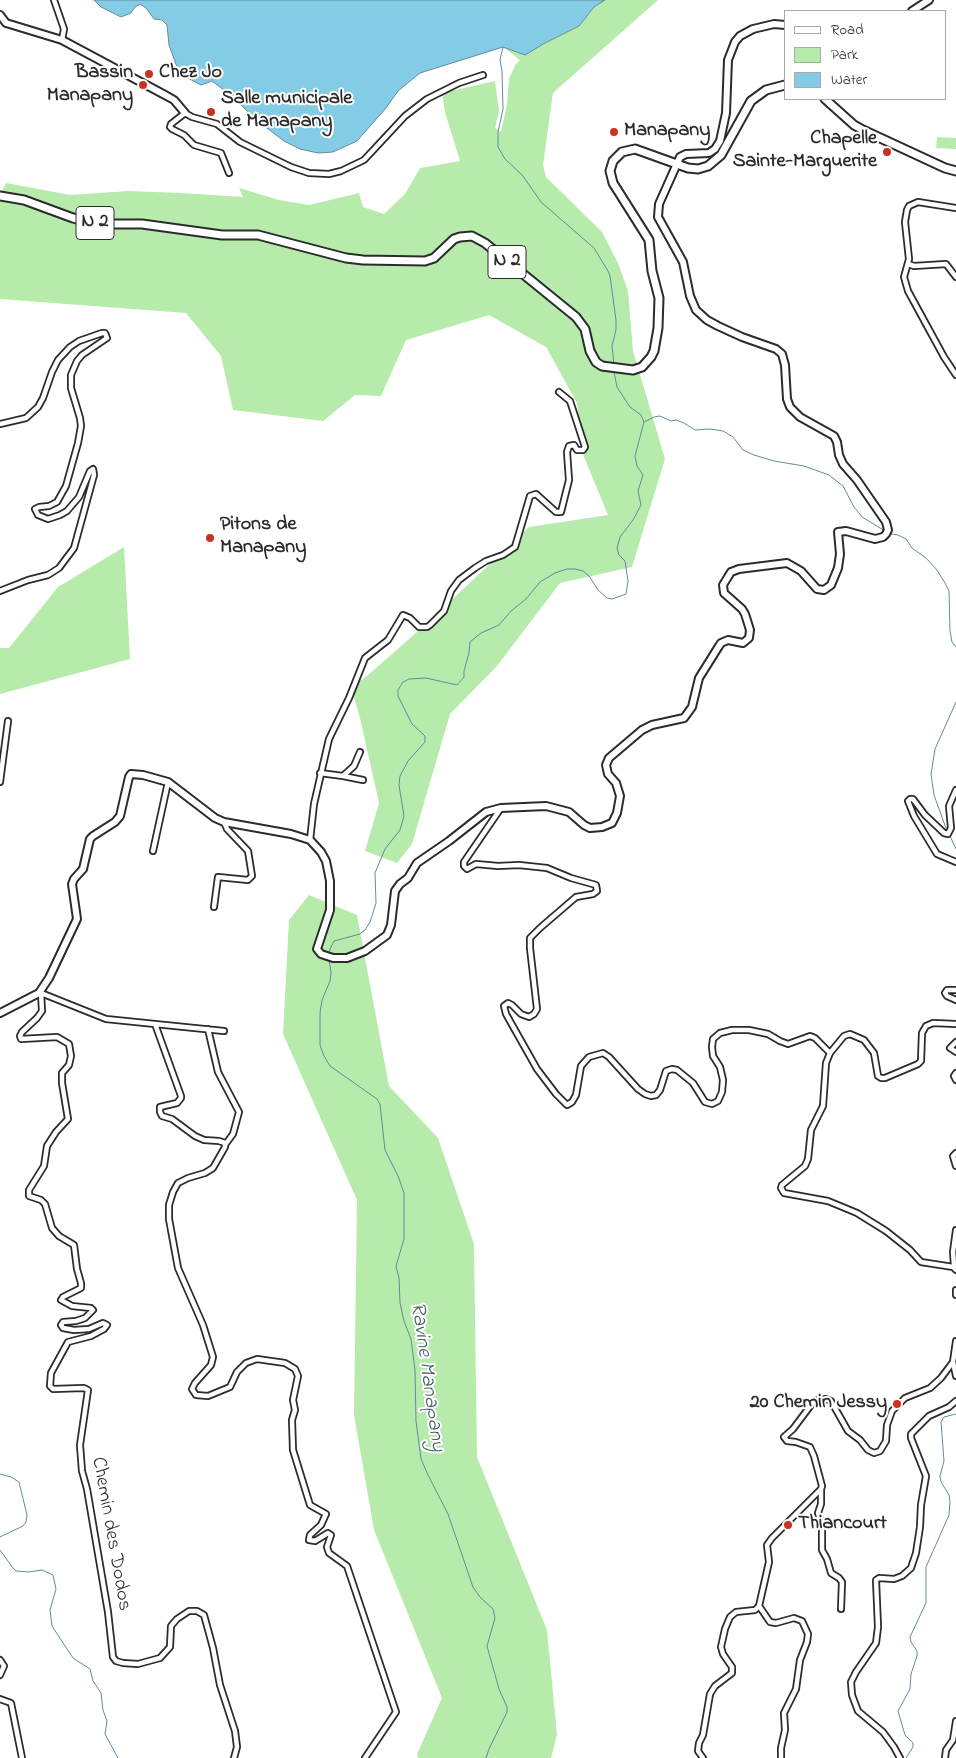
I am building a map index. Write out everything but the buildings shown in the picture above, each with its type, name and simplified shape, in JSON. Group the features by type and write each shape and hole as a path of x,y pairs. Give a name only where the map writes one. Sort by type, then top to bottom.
{"main road":[{"path":"914,10 929,0"},
{"path":"0,15 6,24 62,40 174,100 185,113"},
{"path":"0,1013 40,993 49,978 77,919 72,884 83,869 90,839 115,822 120,816 131,774 143,775 168,782 224,822 291,834 310,840 326,861 330,881 330,910 318,949 321,954 333,958 347,958 358,954 387,935 391,925 395,891 408,878 417,862 449,841 481,815 501,808 552,806 569,812 590,828 602,827 612,823 620,796 616,783 608,774 606,765 609,758 637,733 647,727 684,718 692,707 699,678 719,646 724,641 731,640 736,643 743,643 749,638 750,630 745,614 724,593 723,585 729,575 739,569 787,563 801,571 817,589 824,590 831,585 838,568 840,554 838,532 842,530 875,539 883,537 888,531 883,516 858,480 841,460 834,436 805,420 792,410 787,399 785,365 782,354 776,349 749,340 718,326 707,320 694,307 682,262 658,217 659,204 676,165 684,154 709,153 715,149 720,141 726,113 728,60 731,48 737,39 746,32 774,24 784,25"},
{"name":"N 2","path":"0,196 24,200 88,222 142,224 222,235 258,236 346,258 363,260 425,261 434,258 454,239 472,236 485,243 573,315 585,329 592,358 602,366 633,370 642,367 652,357 658,328 659,298 652,270 648,236 613,182 610,171 611,166 619,154 632,149 641,150 676,165 695,169 713,163 725,150 751,101 766,90 784,85"},
{"path":"826,100 854,125 863,130 956,171"}],"street":[{"path":"54,0 64,29 62,40"},
{"path":"229,173 221,153 194,145 184,135 170,126 175,120 185,113 192,117 217,124 240,142 291,168 309,173 330,174 364,160 405,116 427,99 484,75"},
{"path":"956,208 918,202 909,206 905,222 909,249 908,264 904,277 908,292 956,375"},
{"path":"908,264 914,266 946,264 956,277"},
{"path":"0,424 26,418 38,407 58,360 70,347 105,333 107,338 82,355 77,361 71,376 71,388 81,426 66,486 57,502 50,506 36,507 35,509 38,515 48,519 67,511 79,497 90,471 94,469 74,548 59,568 48,575 28,580 0,591"},
{"path":"310,840 314,804 329,739 350,698 365,658 388,640 403,615 410,618 419,627 427,627 444,611 450,591 459,580 481,564 503,555 515,546 530,496 536,494 556,512 561,512 569,480 567,452 569,446 574,445 578,450 583,450 585,447 570,401 559,392"},
{"path":"0,782 8,721"},
{"path":"343,776 354,766 360,752"},
{"path":"320,773 363,780"},
{"path":"153,851 168,782"},
{"path":"956,790 949,806 952,828 948,834 942,832 912,799 908,801 914,816 938,854 956,862"},
{"path":"501,808 464,862 464,866 467,869 476,864 547,868 571,878 596,885 597,890 593,894 576,897 530,938 537,1009 534,1014 529,1017 521,1014 508,1003 504,1006 506,1014 537,1069 567,1105 572,1102 576,1095 581,1066 589,1057 602,1053 609,1057 638,1089 645,1094 656,1095 660,1090 666,1071 672,1069 677,1070 693,1083 705,1102 712,1104 718,1101 722,1092 723,1080 720,1067 713,1056 712,1047 713,1039 720,1033 732,1030 749,1030 768,1034 780,1042 788,1044 810,1036 815,1038 830,1053"},
{"path":"214,907 218,877 248,880 252,876 248,852 227,829 224,822"},
{"path":"956,990 947,990 945,994 956,1000"},
{"path":"40,993 106,1019 224,1031"},
{"name":"Chemin des Dodos","path":"40,993 42,1011 20,1036 21,1039 57,1037 69,1044 71,1056 69,1065 62,1073 68,1119 47,1146 44,1166 29,1190 29,1196 41,1200 45,1204 52,1228 59,1236 74,1246 77,1269 82,1283 81,1288 62,1296 61,1300 72,1306 91,1308 93,1310 85,1318 63,1322 61,1325 63,1328 74,1330 89,1329 103,1323 107,1325 104,1329 91,1336 68,1342 51,1373 50,1386 53,1389 84,1388 88,1390 80,1445 82,1471 87,1489 114,1657 116,1661 138,1664 160,1658 170,1647 171,1626 177,1619 190,1611 197,1611 204,1615 213,1648 220,1686 237,1740 234,1758"},
{"path":"955,1025 933,1023 926,1026 922,1033 921,1061 885,1078 878,1076 874,1053 862,1038 846,1034 830,1053 824,1071 822,1110 811,1130 808,1159 805,1166 782,1185 782,1192 828,1201 857,1213 886,1231 910,1250 921,1262 954,1267 956,1269"},
{"path":"155,1024 181,1096 177,1103 160,1107 162,1116 177,1122 195,1136 204,1140 219,1141 225,1143 225,1145"},
{"path":"208,1029 218,1072 239,1112 232,1134 213,1168 178,1183 169,1205 169,1219 178,1268 203,1325 213,1357 211,1365 195,1382 192,1389 196,1395 208,1396 230,1387 237,1372 246,1363 257,1359 285,1363 295,1368 298,1376 294,1400 295,1410 292,1420 293,1450 310,1505 326,1514 321,1525 310,1535 310,1540 315,1541 328,1533 330,1535 327,1547 329,1553 347,1566 396,1712 365,1758"},
{"path":"956,1042 950,1047 956,1052"},
{"path":"956,1073 954,1076 956,1080"},
{"path":"956,1153 953,1156 956,1166"},
{"path":"956,1230 953,1252 956,1269"},
{"path":"956,1290 956,1295"},
{"path":"956,1341 953,1362 956,1376"},
{"path":"841,1609 842,1582 830,1571 827,1558 822,1550 822,1525 818,1515 821,1504 821,1489 814,1456 810,1447 784,1439 814,1401 822,1398 831,1401 848,1431 860,1440 868,1450 874,1453 880,1451 886,1441 887,1425 892,1411 905,1398 930,1388 942,1378 953,1362"},
{"path":"900,1758 883,1732 858,1711 852,1694 852,1682 856,1672 876,1643 878,1627 876,1580 879,1578 894,1579 902,1576 911,1568 916,1553 926,1476 911,1438 912,1434 929,1416 956,1402"},
{"path":"703,1758 698,1751 703,1735 710,1694 715,1686 732,1673 732,1667 722,1647 725,1629 730,1618 736,1612 755,1610 759,1606 769,1562 767,1545 821,1489"},
{"path":"759,1606 770,1622 776,1623 794,1618 802,1621 808,1634 800,1660 796,1689 784,1713 785,1730 781,1758"},
{"path":"0,1660 4,1666 0,1675"},
{"path":"0,1699 11,1703 22,1758"},
{"path":"945,1758 946,1750 953,1740 956,1721"}],"green space":[{"path":"605,0 658,0 553,93 543,165 546,177 602,232 618,263 628,291 633,351 665,459 632,567 560,583 497,666 450,714 412,844 397,863 365,851 379,803 351,687 367,676 425,625 529,527 608,515 582,452 577,403 546,347 489,315 406,340 381,396 355,395 323,421 233,410 221,356 186,313 0,299 0,194 6,183 70,195 128,191 243,197 239,188 279,200 309,205 359,193 363,207 384,214 405,194 420,168 460,161 445,112 442,93 495,81 499,112 495,128 501,132 507,104 509,79 515,65 520,60 503,47 525,55 579,26 594,7"},
{"path":"937,137 956,138 956,149 936,148"},
{"path":"124,547 130,659 0,694 0,648 9,648 58,587"},
{"path":"309,895 357,915 389,1086 438,1138 474,1244 477,1457 547,1630 557,1735 551,1758 418,1758 417,1754 442,1698 374,1530 354,1415 357,1200 283,1034 289,920"}],"water":[{"path":"94,0 605,0 594,7 579,26 525,55 503,47 420,73 398,91 386,108 357,141 333,152 318,153 300,149 284,141 255,119 232,96 212,81 201,85 182,75 169,45 167,25 162,20 154,19 146,8 140,4 131,13 121,17 101,7"}],"waterway":[{"name":"Ravine Manapany","path":"503,47 500,60 503,109 498,132 498,147 505,159 523,176 541,202 594,248 608,271 616,320 616,330 612,346 614,365"},
{"name":"Ravine Manapany","path":"329,955 334,941 360,934 370,922 376,903 375,873 385,849 400,830 404,816 399,785 400,776 408,761 425,742 425,736 412,724 398,696 398,690 403,682 409,679 426,678 457,685 464,677 470,642 481,633 499,625 511,611 526,599 540,582 555,573 567,569 583,571 607,598 612,599 626,594 628,581 625,561 619,555 617,548 620,537 633,520 641,505 638,491 643,475 637,466 635,456 644,422 641,415 630,407 617,387 614,372"},
{"path":"644,422 660,416 671,421 676,420 684,423 695,430 710,429 723,431 733,437 743,450 754,455 774,461 804,466 829,475 843,486 854,507 862,517 885,531"},
{"path":"891,534 906,539 912,548 926,558 937,570 945,583 949,591 950,631 952,642 956,647"},
{"path":"947,831 934,795 931,774 935,749 956,702"},
{"path":"950,836 956,849"},
{"name":"Ravine Manapany","path":"329,959 331,973 330,981 322,1000 320,1013 320,1045 330,1066 377,1099 380,1104 385,1150 404,1193 404,1239 396,1266 399,1278 400,1303 411,1339 415,1370 416,1421 421,1459 448,1514 473,1587 480,1597 493,1609 495,1618 487,1646 507,1712 486,1758"},
{"path":"906,1758 913,1747 913,1743 905,1735 898,1711 910,1689 911,1674 917,1656 917,1651 910,1637 926,1603 926,1567 949,1515 949,1495 941,1482 940,1476 944,1461 941,1422 944,1417 956,1414"},
{"path":"0,1474 11,1477 19,1482 27,1515 23,1526 0,1537"},
{"path":"0,1550 16,1571 42,1570 53,1575 56,1589 50,1610 52,1626 73,1658 90,1669 93,1681 101,1693 103,1710 107,1721 105,1734 118,1758"}],"place":[{"name":"Chez Jo","path":"149,74"},
{"name":"Bassin Manapany","path":"143,85"},
{"name":"Salle municipale de Manapany","path":"211,112"},
{"name":"Manapany","path":"614,132"},
{"name":"Chapelle Sainte-Marguerite","path":"887,152"},
{"name":"Pitons de Manapany","path":"210,538"},
{"name":"20 Chemin Jessy","path":"897,1404"},
{"name":"Thiancourt","path":"788,1525"}]}
